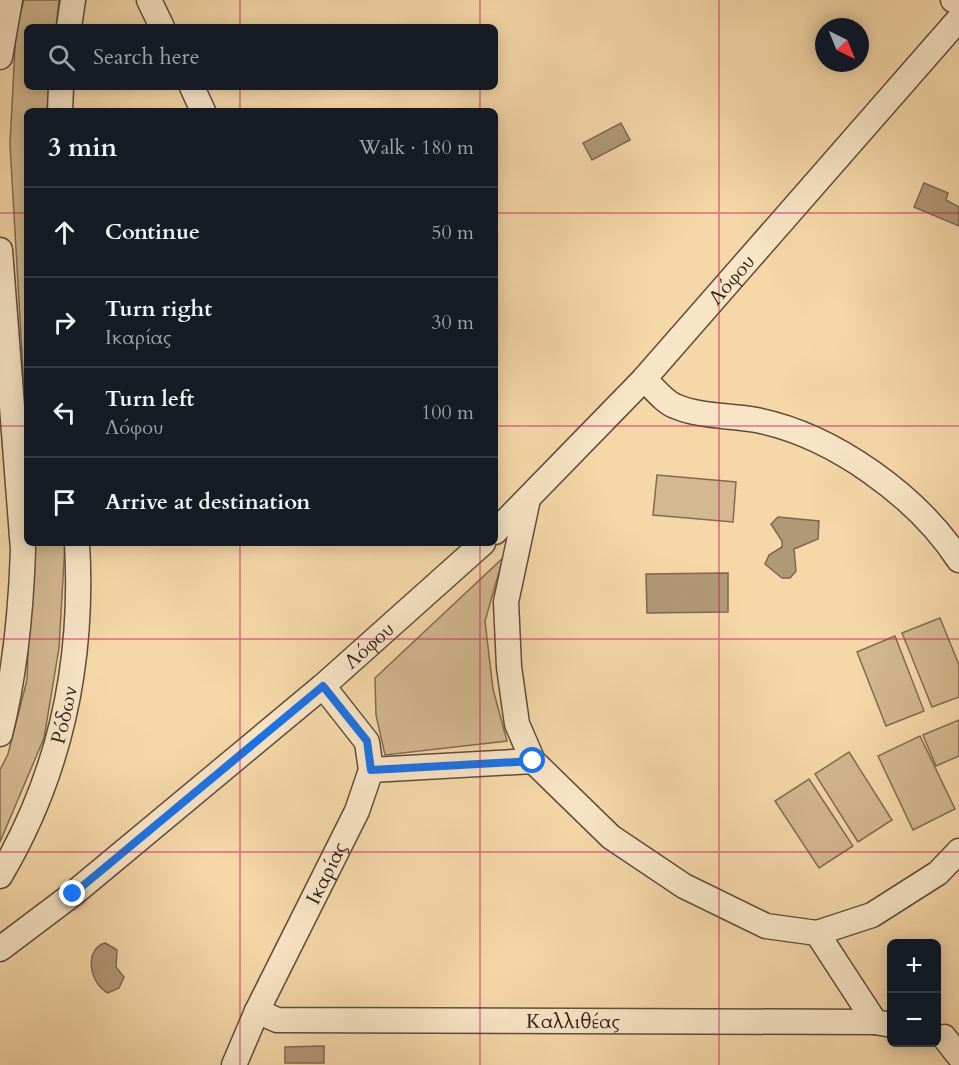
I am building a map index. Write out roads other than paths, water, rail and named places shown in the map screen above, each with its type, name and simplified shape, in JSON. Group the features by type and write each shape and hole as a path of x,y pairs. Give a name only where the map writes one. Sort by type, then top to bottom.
{"street":[{"path":"0,48 10,0"},
{"path":"69,24 73,0"},
{"path":"148,0 160,24"},
{"path":"953,0 959,1"},
{"name":"Λόφου","path":"498,529 644,379 959,19"},
{"path":"60,108 61,90"},
{"path":"194,90 202,108"},
{"path":"0,250 22,550 16,639 0,734"},
{"path":"644,379 673,406 716,416 757,420 816,440 838,452 907,500 949,545 959,560"},
{"path":"528,500 506,602 509,667 517,724 533,761 611,837 684,886 766,926 817,933 872,915 938,873 959,851"},
{"name":"Ρόδων","path":"0,876 38,803 60,739 74,654 77,546"},
{"name":"Λόφου","path":"0,949 73,894 323,686 479,546"},
{"name":"Ικαρίας","path":"234,1065 257,1011 357,811 371,770 367,741 323,686"},
{"path":"371,770 533,761"},
{"path":"817,933 883,1024"},
{"name":"Καλλιθέας","path":"257,1011 277,1020 883,1024"}]}
